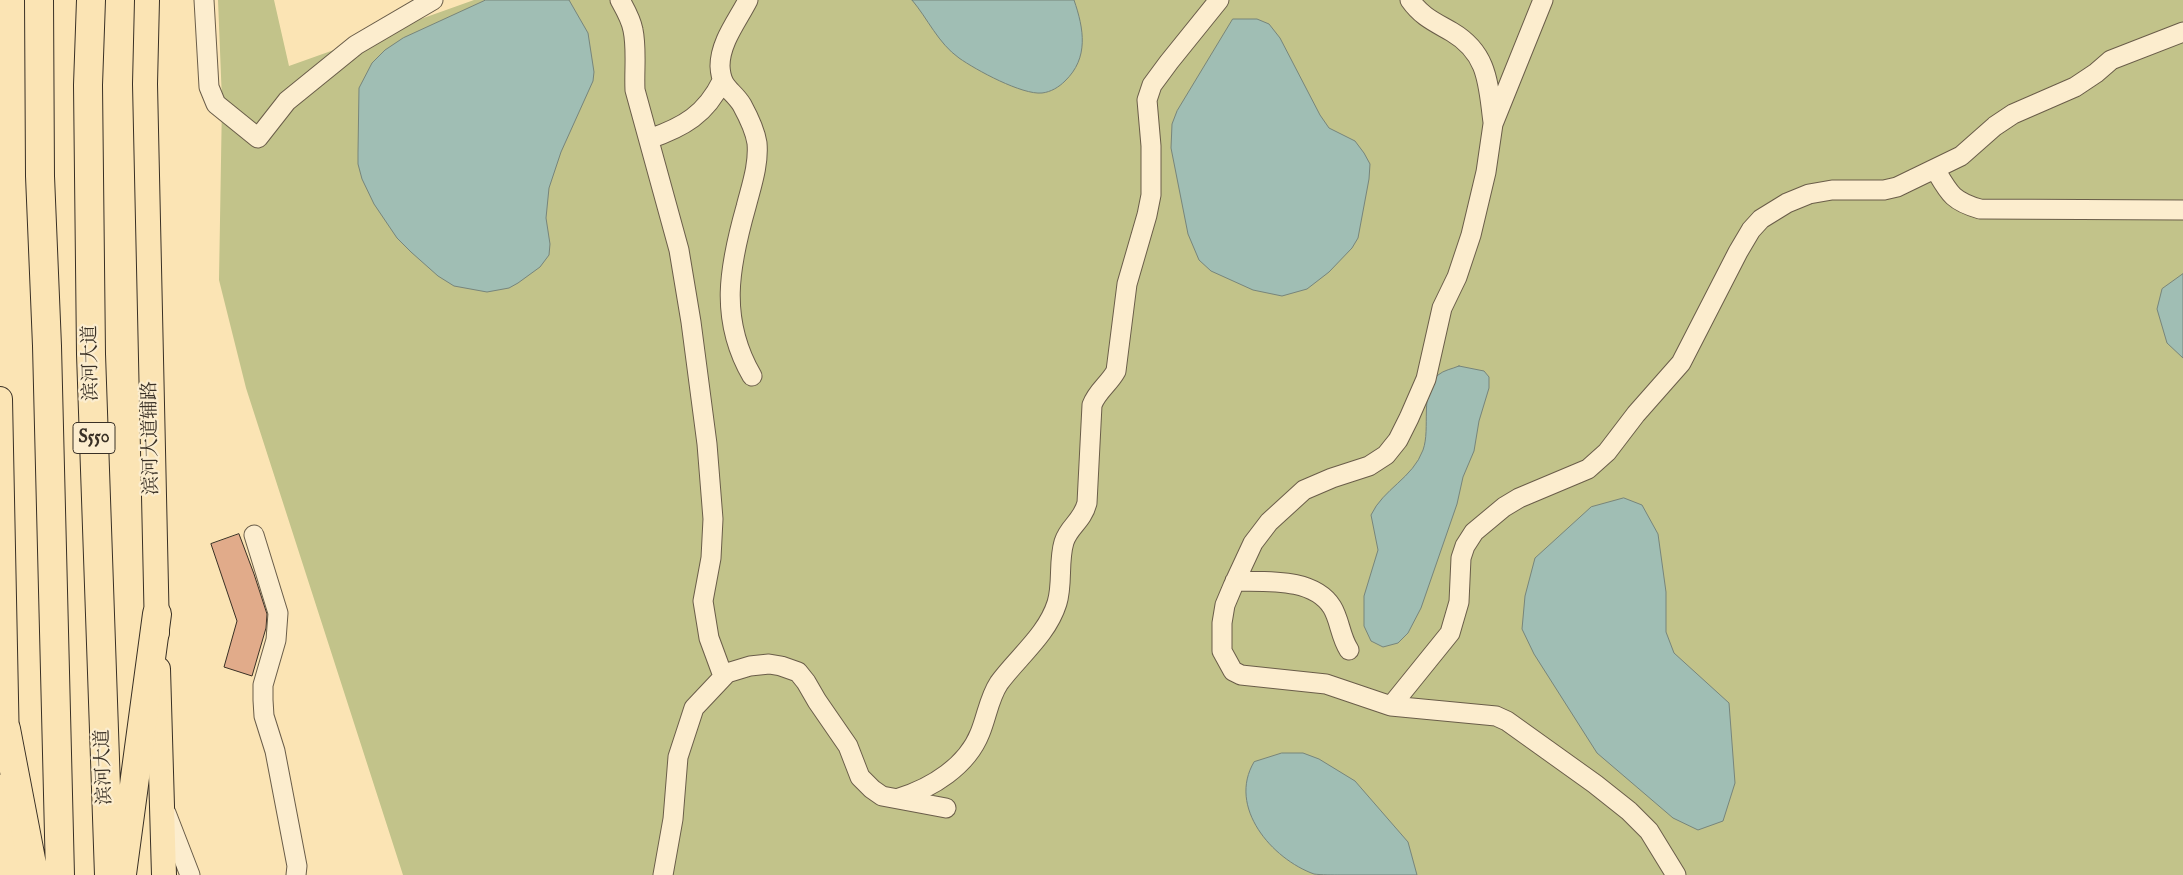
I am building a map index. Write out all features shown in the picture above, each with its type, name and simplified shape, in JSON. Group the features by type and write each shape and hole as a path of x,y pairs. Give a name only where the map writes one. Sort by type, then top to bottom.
{"highway":[{"name":"S550","path":"39,0 40,176 47,346 60,875"},
{"name":"滨河大道","path":"91,0 88,85 91,354 109,875"},
{"path":"122,875 157,614"},
{"path":"6,729 34,875"}],"main road":[{"name":"滨河大道辅路","path":"146,0 145,93 164,875"},
{"path":"0,400 10,875"}],"street":[{"path":"204,0 209,87 212,96 216,104 258,138 287,101 356,45 433,0"},
{"path":"620,0 633,29 636,52 635,90 679,250 691,322 707,444 713,519 712,558 703,601 709,638 723,676"},
{"path":"748,0 723,48 720,65 722,81 731,94 741,103 750,121 757,143 755,174 739,231 730,279 729,298 734,337 742,358 752,376"},
{"path":"899,798 931,784 957,765 979,736 991,697 1049,621 1057,602 1064,541 1071,528 1084,515 1087,503 1092,405 1095,396 1110,383 1116,371 1127,284 1148,215 1151,195 1151,156 1147,100 1152,85 1220,0"},
{"path":"1410,0 1419,12 1454,33 1478,53 1486,74 1493,124"},
{"path":"1543,0 1493,124 1486,172 1471,235 1458,277 1442,308 1426,379 1398,440 1386,455 1369,466 1332,478 1304,490 1269,522 1253,542 1225,606 1221,636 1222,651 1234,671 1241,675 1326,684 1391,706 1463,714 1483,714 1496,716 1507,721 1595,784 1628,811 1649,831 1676,875"},
{"path":"1391,706 1450,633 1459,602 1461,558 1465,546 1474,532 1504,507 1519,498 1588,469 1607,452 1636,414 1681,363 1750,230 1761,219 1787,202 1809,194 1832,190 1884,190 1897,187 1961,156 1994,126 2013,114 2075,87 2111,60 2183,32"},
{"path":"649,138 669,132 706,108 722,81"},
{"path":"1935,168 1947,191 1953,198 1963,204 1980,209 2183,210"},
{"path":"254,535 278,613 276,640 263,685 264,716 276,751 297,866 296,875"},
{"path":"1235,581 1290,584 1315,592 1326,599 1332,607 1344,642 1349,650"},
{"path":"663,875 673,819 678,757 694,708 727,673 750,666 769,664 786,667 798,672 848,746 860,777 872,789 882,796 946,808"},
{"path":"162,803 190,875"}],"green space":[{"path":"218,0 274,0 289,66 474,0 2183,0 2183,875 403,875 246,388 219,280 222,101"}],"water":[{"path":"486,0 569,0 588,33 594,72 593,81 561,152 549,188 546,218 550,244 549,255 540,267 518,283 509,288 487,292 454,286 438,276 411,252 397,238 374,204 362,179 358,164 359,88 372,63 385,50 403,38"},
{"path":"912,0 1074,0 1082,32 1081,53 1078,63 1065,81 1049,92 1033,93 1011,86 976,69 952,52 939,38"},
{"path":"1233,19 1257,19 1269,24 1280,38 1320,115 1329,128 1355,141 1370,164 1358,238 1352,248 1329,272 1307,289 1282,296 1253,290 1211,271 1199,260 1188,234 1171,148 1172,124 1177,111"},
{"path":"2183,274 2183,358 2167,343 2157,309 2162,289"},
{"path":"1459,366 1484,371 1489,377 1489,388 1479,421 1474,451 1463,477 1457,504 1421,608 1408,633 1398,643 1383,647 1371,641 1364,626 1364,596 1378,550 1371,515 1376,506 1412,468 1423,450 1426,432 1427,401 1432,382 1440,373"},
{"path":"1624,498 1642,505 1658,534 1666,592 1666,632 1674,653 1729,703 1735,783 1723,821 1698,830 1673,818 1597,753 1534,654 1522,629 1525,596 1535,558 1591,507"},
{"path":"1282,753 1303,753 1319,759 1355,781 1408,842 1417,875 1314,874 1298,867 1269,844 1258,829 1250,813 1246,796 1247,779 1254,762"}],"building":[{"path":"239,534 267,614 266,628 252,676 224,667 237,621 211,544"}]}
